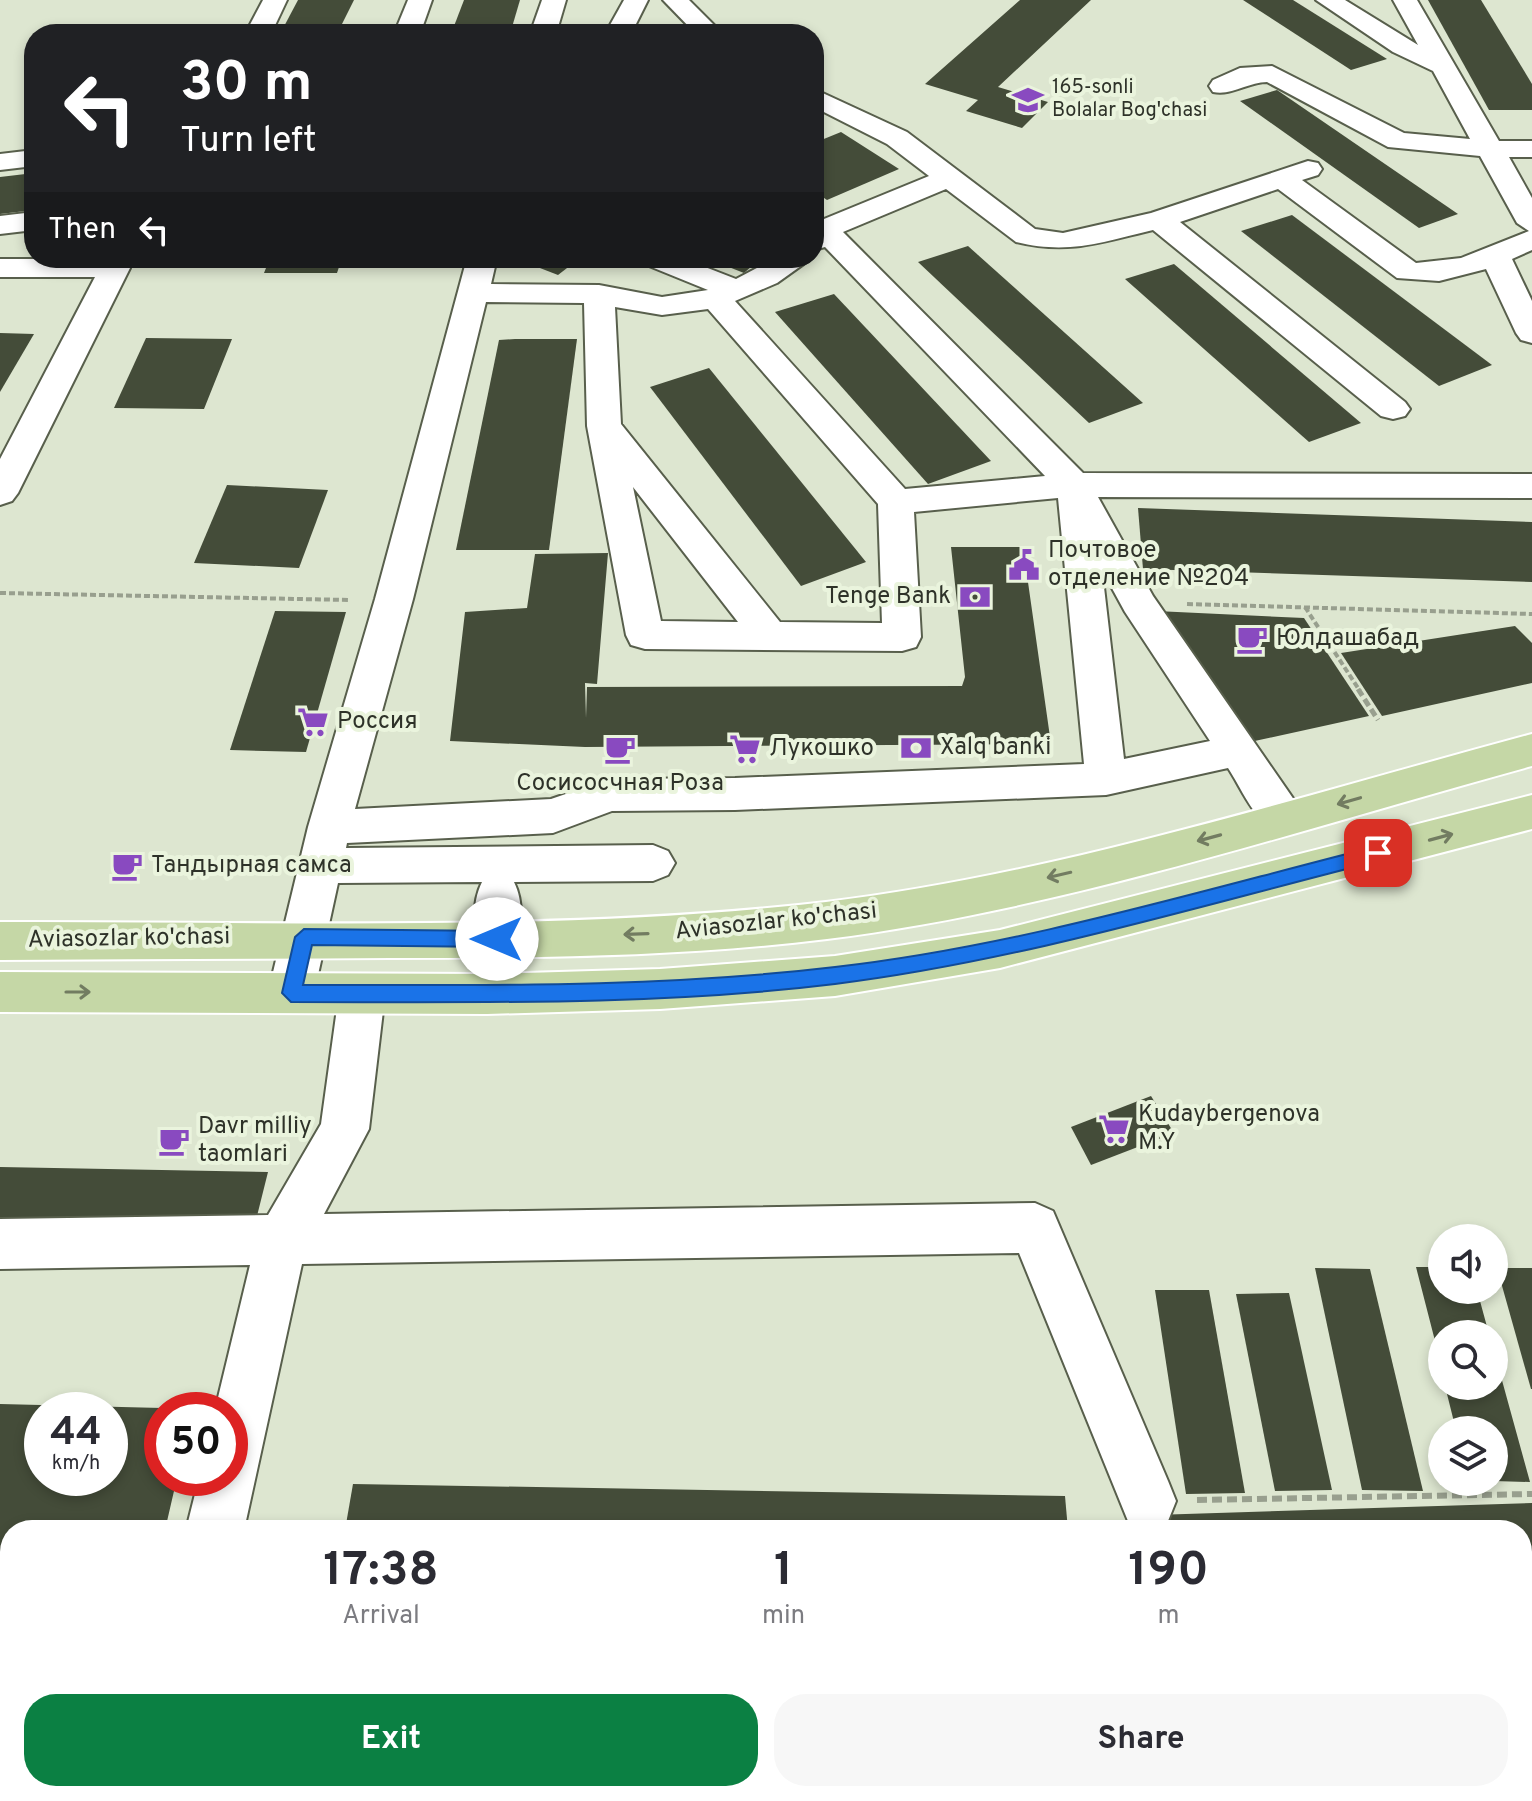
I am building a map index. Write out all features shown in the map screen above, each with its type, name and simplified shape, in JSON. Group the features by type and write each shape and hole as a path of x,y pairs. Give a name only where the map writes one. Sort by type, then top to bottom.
{"main road":[{"name":"Aviasozlar ko'chasi","path":"0,941 304,937 497,939 666,933 828,920 987,892 1284,819 1532,750"},
{"path":"0,992 487,994 660,989 835,976 1000,949 1532,812"}],"street":[{"path":"263,24 275,0"},
{"path":"411,24 420,0"},
{"path":"546,24 554,0"},
{"path":"623,24 636,0"},
{"path":"675,0 700,24"},
{"path":"1328,0 1402,47 1444,67"},
{"path":"1405,0 1493,149 1532,223"},
{"path":"1222,86 1249,74 1272,74 1398,141 1532,149"},
{"path":"824,102 897,138 1026,236 1044,241 1063,242 1159,220 1295,174 1408,272 1425,275 1495,256 1532,239"},
{"path":"0,162 24,159"},
{"path":"824,229 949,178"},
{"path":"1159,220 1393,409"},
{"path":"0,225 24,222"},
{"path":"824,239 1074,485 1138,603 1284,819"},
{"path":"1495,256 1532,333"},
{"path":"0,268 115,268 0,493"},
{"path":"599,294 604,426 645,635 902,637 896,502 726,294 675,268"},
{"path":"601,341 660,306 726,294 766,278 782,268"},
{"path":"291,993 325,846 394,599 477,275 660,306"},
{"path":"604,426 770,636"},
{"path":"1074,485 1106,779"},
{"path":"896,502 1074,485 1532,486"},
{"path":"325,846 553,816 610,795 735,794 1106,779 1236,751"},
{"path":"325,846 653,863"},
{"path":"497,939 498,893"},
{"path":"247,1392 282,1240 345,1129 362,994"},
{"path":"0,1244 1035,1228 1148,1501"},
{"path":"217,1520 223,1496"}],"path":[{"path":"0,593 394,599"},
{"path":"1138,603 1532,614"},
{"path":"1305,607 1378,720"},
{"path":"1148,1501 1532,1494"}],"building":[{"path":"298,0 354,0 342,24 285,24"},
{"path":"464,0 520,0 513,24 455,24"},
{"path":"1020,0 1091,0 998,87 1048,102 1022,128 966,111 978,100 925,84"},
{"path":"1243,0 1293,0 1387,59 1351,70"},
{"path":"1428,0 1481,0 1532,84 1532,110 1489,110"},
{"path":"1277,90 1458,214 1419,228 1240,101"},
{"path":"841,132 899,169 827,200 824,198 824,139"},
{"path":"24,174 24,211 0,214 0,177"},
{"path":"1292,215 1492,365 1439,386 1241,231"},
{"path":"968,246 1143,403 1089,423 918,262"},
{"path":"1174,264 1361,423 1309,442 1125,279"},
{"path":"266,268 339,268 337,273 264,273"},
{"path":"540,268 567,268 558,275"},
{"path":"731,268 750,268 744,273"},
{"path":"834,294 991,461 928,484 775,312"},
{"path":"0,333 34,334 0,392"},
{"path":"146,338 232,339 204,409 114,408"},
{"path":"577,339 549,550 456,550 499,340"},
{"path":"709,368 866,562 801,586 650,387"},
{"path":"227,485 328,490 299,568 194,563"},
{"path":"1138,508 1532,522 1532,582 1143,569"},
{"path":"951,547 1023,547 1051,744 585,747 450,741 465,612 527,608 535,554 608,553 597,684 585,683 586,718 587,687 962,686 965,677"},
{"path":"275,611 346,612 306,752 230,750"},
{"path":"1156,611 1304,618 1369,716 1250,742"},
{"path":"1515,626 1532,643 1532,683 1382,716 1341,653"},
{"path":"1151,1096 1174,1133 1091,1165 1071,1127"},
{"path":"0,1167 268,1172 253,1232 0,1226"},
{"path":"1416,1267 1428,1267 1428,1304 1481,1304 1485,1320 1430,1320"},
{"path":"1315,1268 1370,1269 1423,1491 1362,1490"},
{"path":"1508,1268 1532,1268 1531,1389 1507,1304"},
{"path":"1155,1290 1209,1290 1245,1493 1186,1494"},
{"path":"1289,1293 1332,1490 1275,1491 1236,1294"},
{"path":"1448,1400 1507,1400 1530,1482 1508,1481 1508,1416 1452,1416"},
{"path":"0,1404 24,1405 24,1496 128,1496 128,1407 144,1408 144,1496 173,1496 167,1520 0,1520"},
{"path":"353,1484 1065,1496 1067,1520 347,1520"},
{"path":"1532,1503 1532,1520 1155,1520 1154,1515"}],"place":[{"name":"165-sonli Bolalar Bog'chasi","path":"1028,100"},
{"name":"Почтовое отделение №204","path":"1024,565"},
{"name":"Tenge Bank","path":"975,597"},
{"name":"Юлдашабад","path":"1252,639"},
{"name":"Россия","path":"313,722"},
{"name":"Xalq banki","path":"916,748"},
{"name":"Сосисосчная Роза","path":"620,749"},
{"name":"Лукошко","path":"745,749"},
{"name":"Тандырная самса","path":"127,866"},
{"name":"Kudaybergenova M.Y","path":"1114,1129"},
{"name":"Davr milliy taomlari","path":"174,1141"}],"route":[{"path":"497,939 304,937 291,993 516,994 660,989 835,976 1000,949 1378,853"}]}
